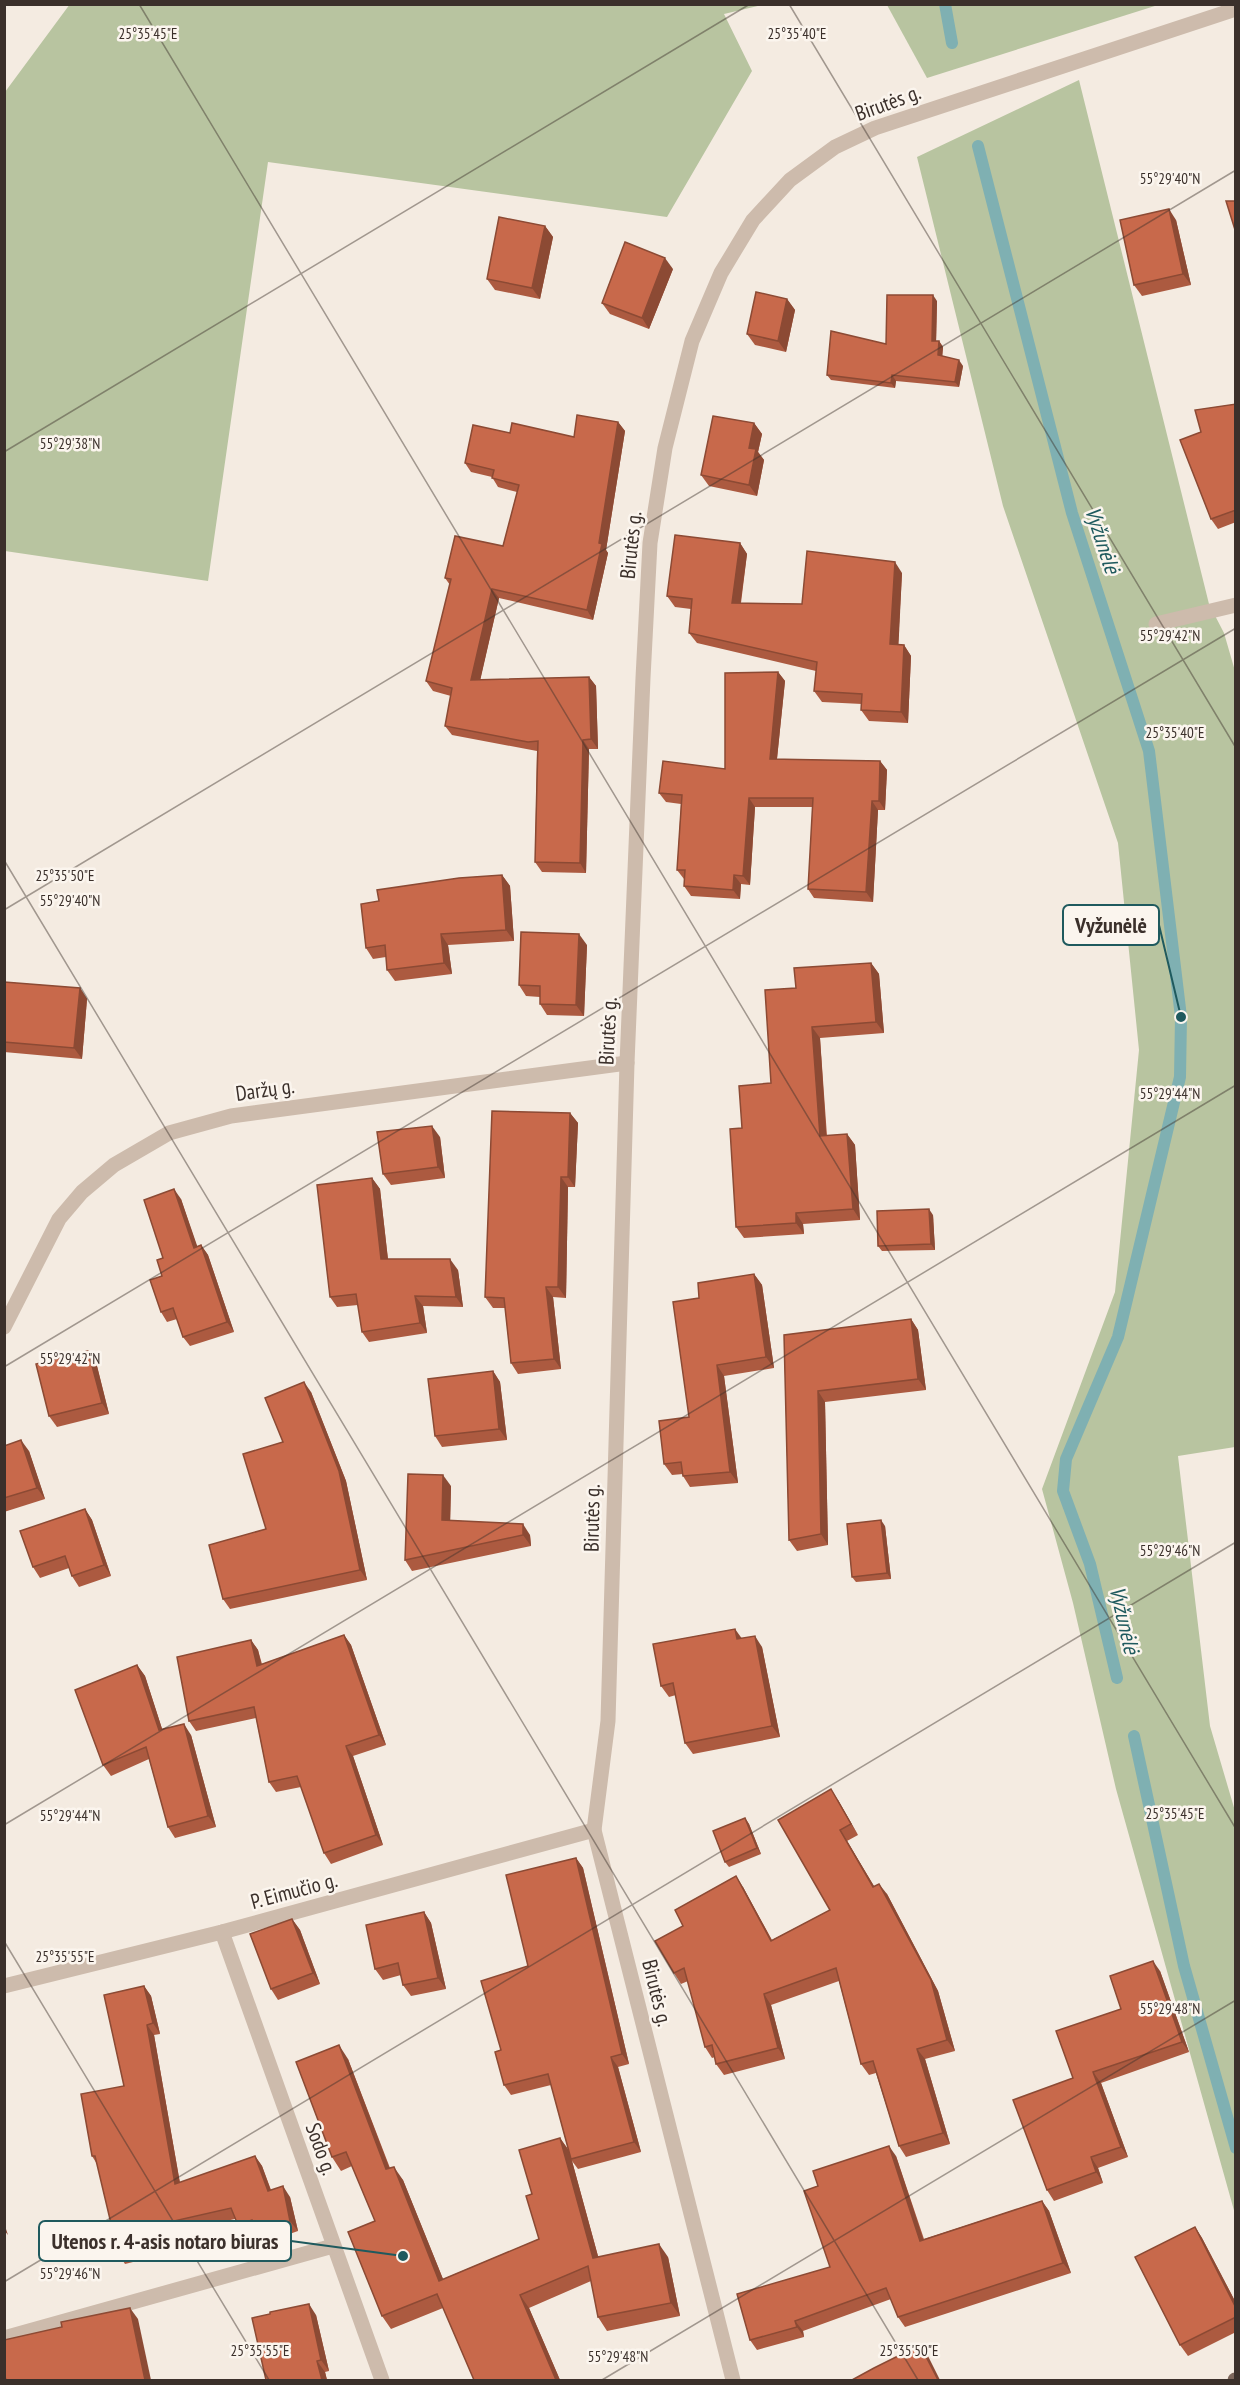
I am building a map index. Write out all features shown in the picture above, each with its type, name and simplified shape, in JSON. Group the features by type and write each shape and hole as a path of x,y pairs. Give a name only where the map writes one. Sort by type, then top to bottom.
{"street":[{"name":"Birutės g.","path":"733,2380 594,1830 608,1721 627,1063 650,543 665,448 692,340 721,273 753,220 790,180 835,147 875,128 1236,9"},
{"path":"1156,624 1236,605"},
{"name":"Daržų g.","path":"4,1326 59,1219 82,1192 114,1165 169,1134 231,1116 627,1063"},
{"name":"P. Eimučio g.","path":"4,1986 222,1932 594,1830"},
{"name":"Sodo g.","path":"222,1932 382,2380"},
{"path":"4,2338 333,2246"}],"green space":[{"path":"70,4 762,5 724,14 752,71 667,217 268,162 208,581 5,551 5,92"},
{"path":"887,5 1158,5 927,78"},
{"path":"1079,80 1209,604 1224,633 1235,671 1235,1447 1178,1456 1210,1726 1235,1811 1235,2214 1116,1789 1073,1603 1042,1489 1115,1292 1139,1050 1118,843 1003,506 917,157"}],"building":[{"path":"1226,201 1236,201 1236,233"},
{"path":"1169,209 1183,274 1134,285 1120,220"},
{"path":"499,217 545,226 532,288 487,279"},
{"path":"625,242 665,258 642,318 602,303"},
{"path":"756,292 787,299 778,341 747,334"},
{"path":"887,295 933,295 932,341 939,341 938,355 959,360 955,382 892,375 891,383 827,375 831,331 886,344"},
{"path":"1236,404 1236,510 1211,519 1180,440 1201,432 1195,410"},
{"path":"577,415 618,422 599,543 602,544 587,610 492,589 471,680 589,677 591,739 583,740 580,863 535,862 538,741 528,742 445,726 452,688 426,681 451,579 445,578 455,536 503,546 519,485 492,478 494,470 465,463 473,425 510,433 512,423 574,437"},
{"path":"713,416 754,423 749,448 756,449 749,485 701,475"},
{"path":"675,535 740,543 732,603 802,604 807,551 895,562 890,644 904,645 901,712 861,710 862,694 814,691 817,662 689,633 692,599 667,596"},
{"path":"778,672 770,759 880,761 879,801 872,801 866,892 808,889 813,798 749,798 743,876 734,875 733,890 684,886 685,870 677,870 682,795 659,793 663,761 725,769 725,673"},
{"path":"502,875 506,930 441,934 444,963 387,970 385,945 366,948 361,904 379,901 377,890 459,878"},
{"path":"521,932 579,934 576,1005 540,1004 540,986 519,985"},
{"path":"871,963 876,1022 812,1027 820,1136 847,1134 853,1209 796,1213 796,1223 736,1227 730,1129 742,1128 739,1086 771,1083 765,990 796,988 794,968"},
{"path":"4,982 80,988 74,1048 4,1042"},
{"path":"492,1111 570,1113 568,1177 561,1177 558,1287 546,1287 554,1359 511,1363 504,1298 485,1297"},
{"path":"432,1126 438,1167 383,1174 377,1132"},
{"path":"372,1178 381,1259 450,1259 456,1297 415,1296 420,1323 362,1332 356,1294 330,1297 317,1185"},
{"path":"174,1189 194,1248 201,1245 227,1322 183,1337 173,1308 161,1312 150,1280 162,1276 157,1260 163,1258 144,1200"},
{"path":"929,1209 931,1244 878,1246 877,1211"},
{"path":"754,1274 766,1357 717,1365 730,1472 683,1476 681,1462 664,1464 659,1421 689,1417 673,1302 699,1298 698,1283"},
{"path":"911,1319 918,1379 818,1391 821,1534 789,1540 784,1335"},
{"path":"88,1351 102,1403 49,1416 36,1364"},
{"path":"493,1371 499,1429 435,1436 428,1379"},
{"path":"304,1382 339,1471 360,1570 223,1599 209,1545 266,1529 243,1454 283,1442 265,1398"},
{"path":"21,1440 37,1488 4,1498 4,1446"},
{"path":"408,1474 443,1475 442,1520 523,1524 523,1535 405,1560"},
{"path":"85,1509 104,1565 72,1576 65,1556 33,1567 20,1531"},
{"path":"881,1520 887,1573 852,1577 847,1524"},
{"path":"735,1629 737,1639 755,1636 772,1726 685,1743 673,1683 661,1686 653,1644"},
{"path":"344,1635 379,1735 346,1746 376,1835 324,1853 297,1776 269,1782 254,1707 189,1721 177,1657 251,1640 257,1666"},
{"path":"137,1665 159,1730 184,1724 208,1816 168,1827 146,1747 103,1765 75,1690"},
{"path":"831,1789 851,1824 840,1830 873,1887 879,1884 931,1980 947,2040 917,2049 943,2133 899,2146 873,2061 861,2064 836,1968 764,1994 778,2048 716,2064 712,2045 705,2047 684,1968 674,1973 655,1941 683,1926 675,1910 736,1876 771,1941 830,1910 778,1820"},
{"path":"745,1818 757,1848 725,1862 713,1831"},
{"path":"576,1858 622,2054 611,2057 634,2142 571,2159 548,2074 504,2085 495,2052 501,2050 481,1981 528,1966 506,1875"},
{"path":"424,1912 438,1978 403,1985 398,1963 375,1969 366,1925"},
{"path":"292,1919 313,1973 271,1989 250,1934"},
{"path":"1153,1961 1182,2042 1093,2072 1121,2147 1091,2157 1096,2172 1047,2190 1013,2100 1073,2078 1056,2031 1121,2009 1110,1976"},
{"path":"144,1986 153,2023 147,2025 175,2184 255,2156 268,2191 283,2186 290,2221 256,2233 252,2220 238,2225 231,2208 165,2223 170,2241 118,2253 95,2156 92,2156 81,2094 124,2086 104,1995"},
{"path":"339,2045 386,2169 394,2167 439,2281 539,2239 526,2196 532,2194 519,2150 560,2138 593,2258 659,2244 671,2303 598,2317 588,2266 520,2295 556,2380 474,2380 437,2294 382,2316 348,2232 375,2221 346,2152 332,2157 296,2062"},
{"path":"889,2146 920,2241 1042,2201 1063,2263 898,2317 886,2288 795,2321 797,2327 750,2340 737,2294 830,2267 804,2191 818,2186 813,2171"},
{"path":"1195,2227 1236,2308 1236,2317 1180,2345 1135,2257"},
{"path":"309,2304 321,2360 317,2361 322,2380 266,2380 252,2318"},
{"path":"130,2308 145,2380 6,2380 4,2340 62,2327 61,2322"},
{"path":"920,2345 938,2380 852,2380 874,2368"}],"waterway":[{"name":"Vyžunėlė","path":"945,4 952,43"},
{"name":"Vyžunėlė","path":"978,146 1072,513 1149,751 1181,1017 1180,1077 1118,1337 1066,1459 1063,1491 1090,1564 1117,1678"},
{"name":"Vyžunėlė","path":"1134,1736 1184,1966 1236,2148"}],"place":[{"name":"Vyžunėlė","path":"1181,1017"},
{"name":"Utenos r. 4-asis notaro biuras","path":"403,2256"}]}
